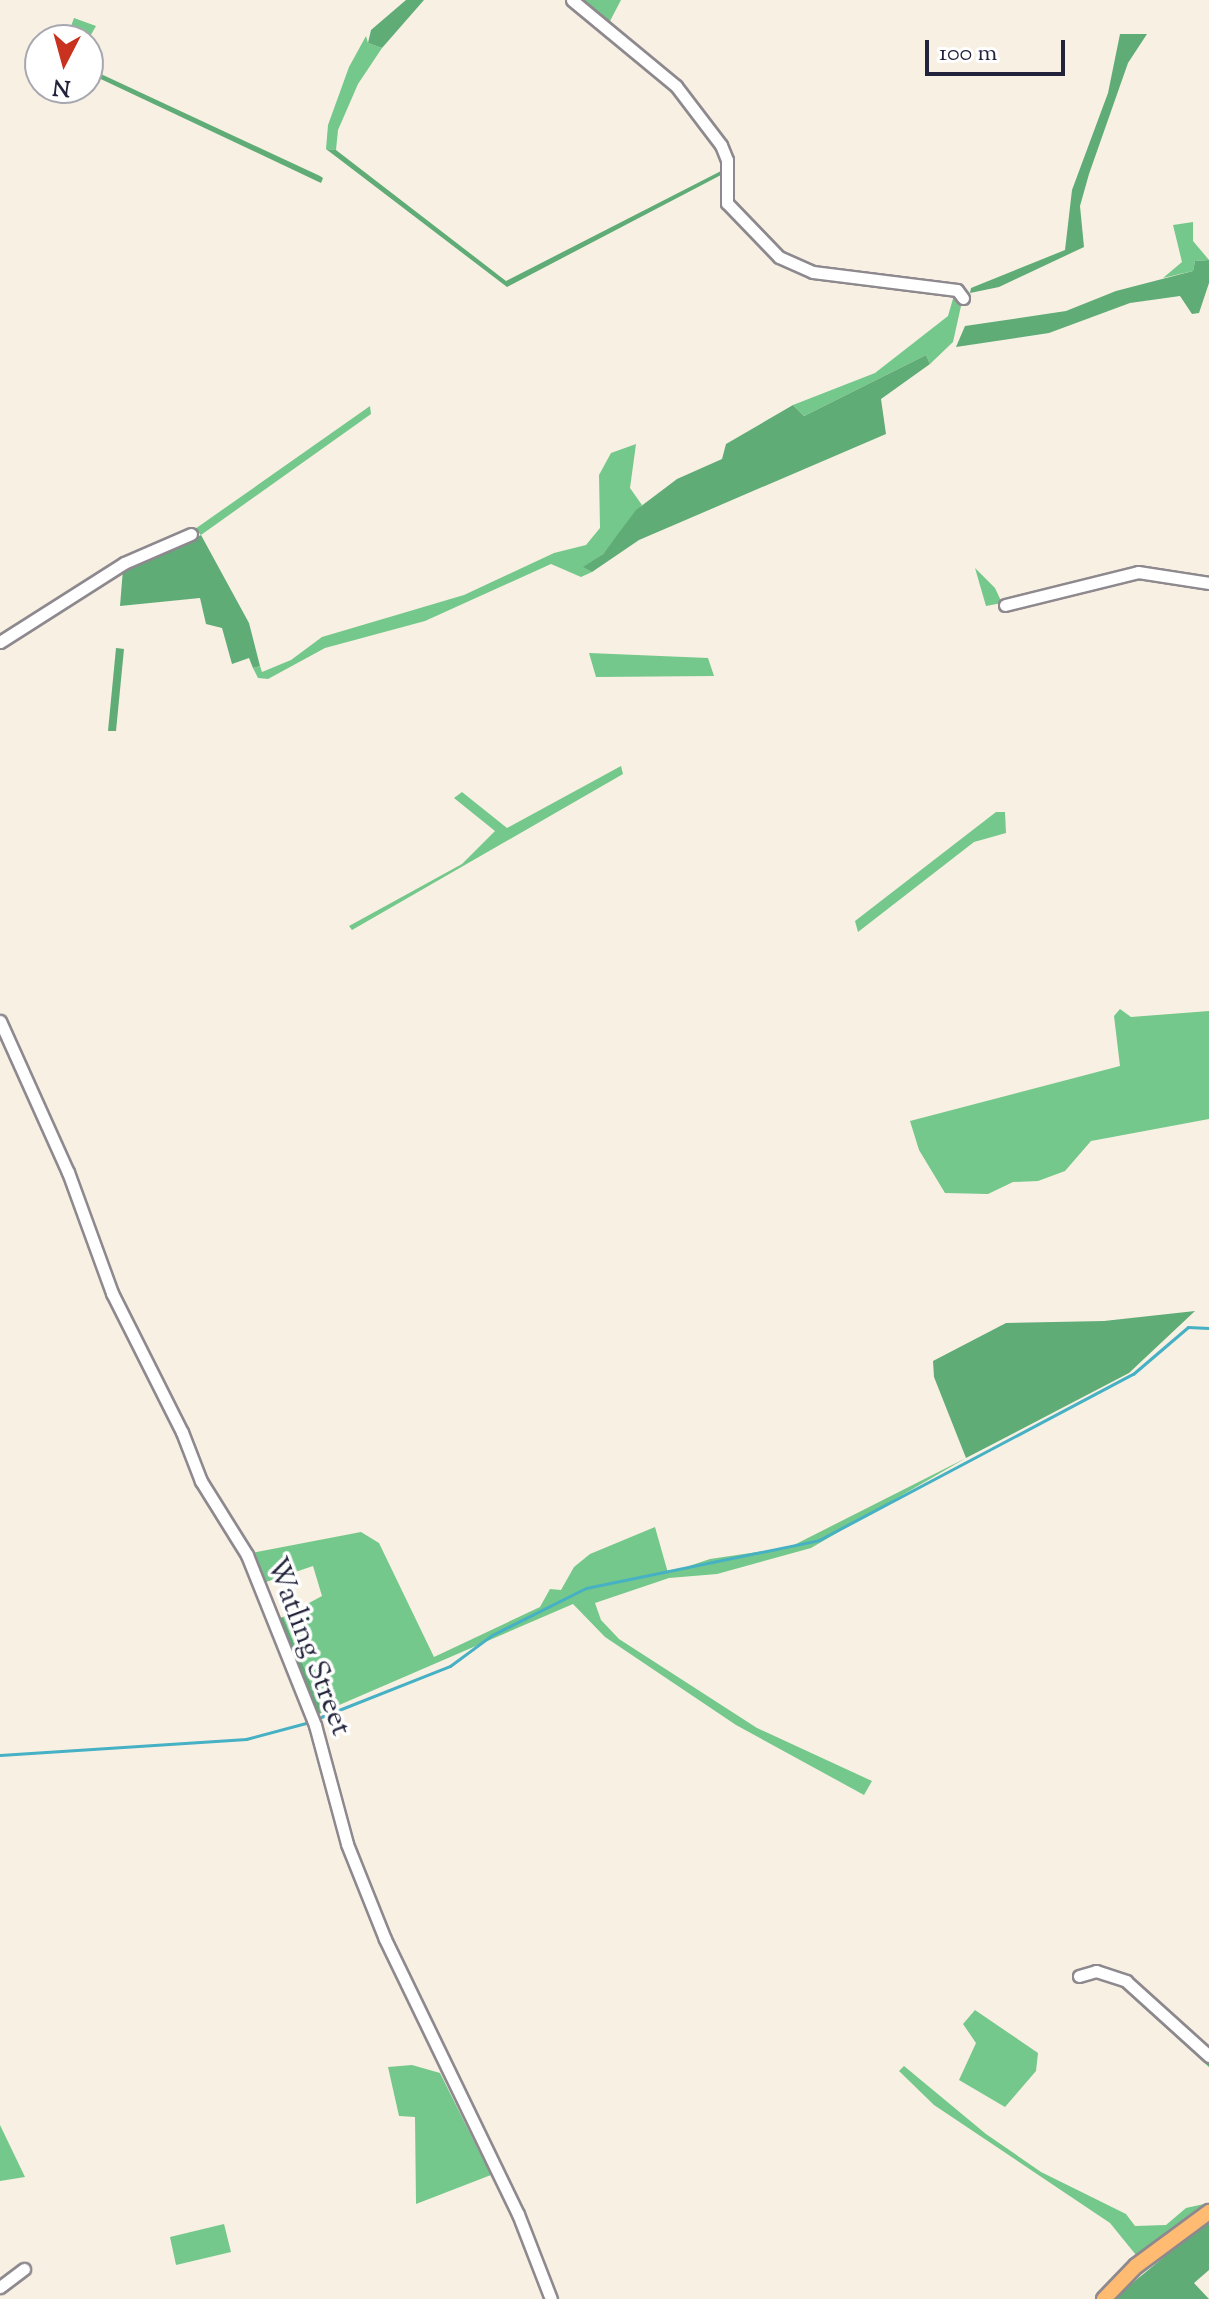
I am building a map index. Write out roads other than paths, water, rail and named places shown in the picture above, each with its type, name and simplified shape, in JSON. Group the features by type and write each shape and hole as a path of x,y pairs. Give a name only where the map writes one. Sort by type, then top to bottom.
{"main road":[{"path":"1104,2299 1136,2266 1209,2212"}],"street":[{"path":"572,0 676,86 721,145 727,160 727,203 779,257 813,272 957,290 963,298"},
{"path":"0,642 124,563 191,534"},
{"path":"1005,605 1138,572 1209,583"},
{"name":"Watling Street","path":"0,1021 68,1172 112,1293 182,1432 201,1481 247,1555 315,1725 347,1844 374,1912 518,2214 551,2299"},
{"path":"1079,1976 1096,1971 1126,1981 1209,2056"},
{"path":"0,2287 24,2269"}],"waterway":[{"path":"321,1717 450,1666 492,1635 586,1588 819,1540 1133,1374 1188,1327 1209,1328"},
{"path":"0,1755 246,1739 306,1723"}]}
